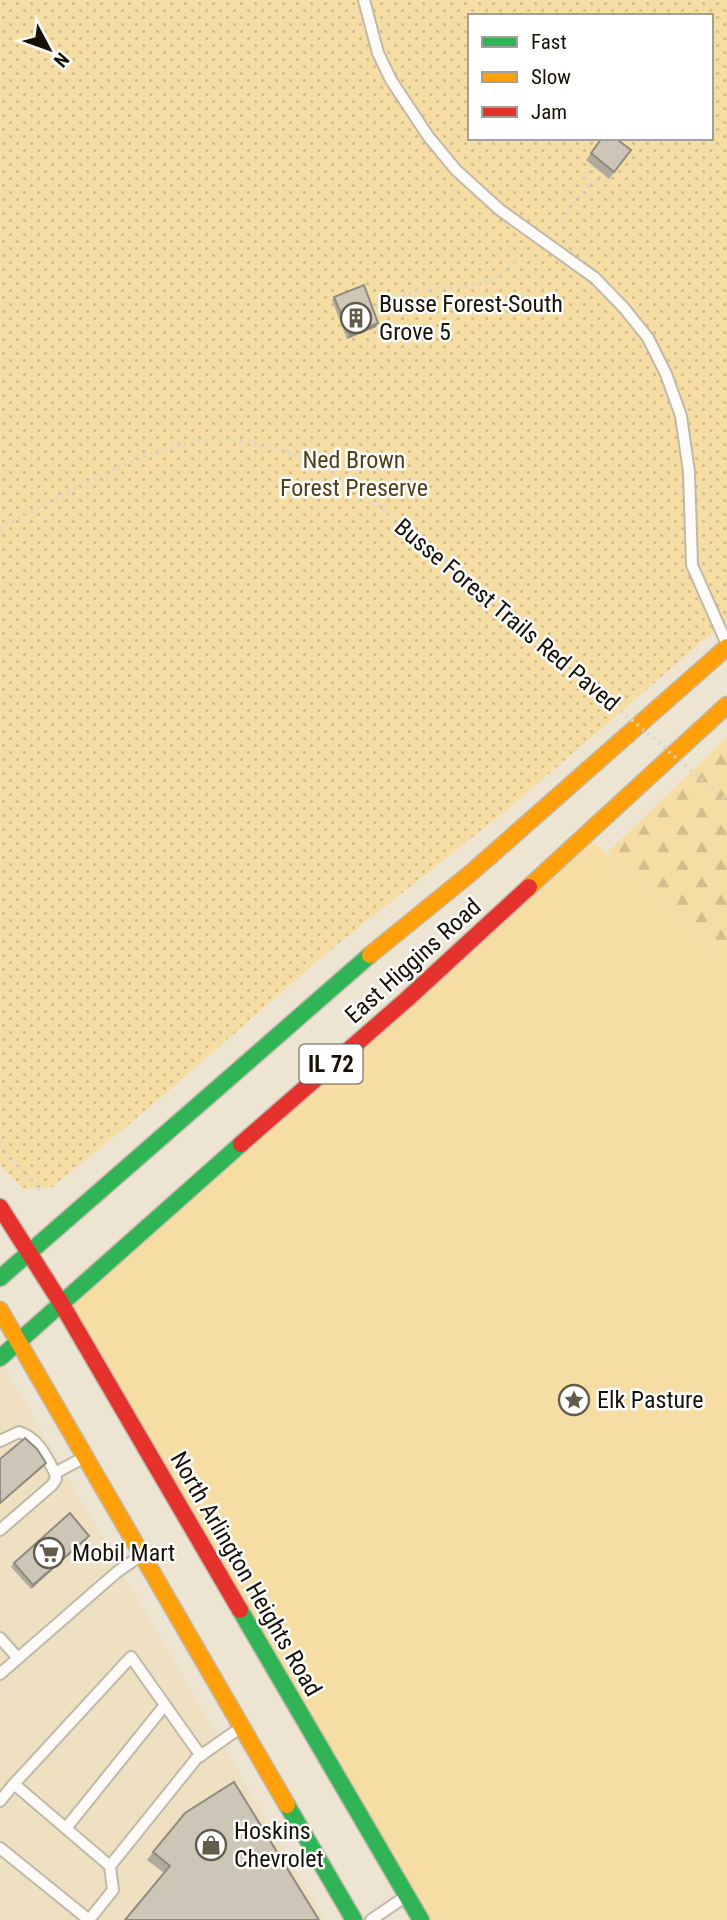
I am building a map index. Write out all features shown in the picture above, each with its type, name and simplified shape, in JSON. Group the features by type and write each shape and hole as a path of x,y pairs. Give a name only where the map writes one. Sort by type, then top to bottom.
{"main road":[{"name":"East Higgins Road","path":"0,1278 328,990 472,872 727,645"},
{"name":"East Higgins Road","path":"0,1358 406,1000 727,705"},
{"name":"North Arlington Heights Road","path":"0,1207 61,1303 421,1920"},
{"path":"0,1310 354,1920"}],"lane":[{"path":"364,0 378,53 391,80 428,136 456,170 500,210 595,278 648,338 666,374 681,416 689,472 692,565 727,645"},
{"path":"0,1441 19,1432 28,1435 40,1447 56,1479 0,1530"},
{"path":"55,1473 85,1457"},
{"path":"0,1674 117,1572 142,1555"},
{"path":"0,1638 18,1658"},
{"path":"0,1801 131,1657 201,1756"},
{"path":"66,1828 165,1705"},
{"path":"110,1866 187,1770 201,1756 242,1727"},
{"path":"0,1848 89,1920 113,1890 110,1866 15,1784"},
{"path":"371,1920 407,1895"}],"path":[{"path":"589,184 584,177 593,166"},
{"path":"562,220 589,184 594,184 603,174"},
{"path":"369,309 417,291 482,284 496,278 517,261"},
{"name":"Busse Forest Trails Red Paved","path":"0,528 142,457 184,444 209,440 257,444 313,463 351,484 413,534 727,800"},
{"path":"0,1142 18,1167 39,1185 39,1195"}],"shaded area":[{"path":"0,1359 132,1589 325,1920 0,1920"}],"green space":[{"name":"Ned Brown Forest Preserve","path":"0,0 727,0 727,620 514,804 329,951 150,1107 52,1187 23,1189 0,1164"},
{"path":"727,737 727,969 684,920 607,853"},
{"path":"585,835 684,920 717,958 727,957 727,1920 428,1920 61,1303"}],"building":[{"path":"601,140 618,140 631,150 614,172 591,153"},
{"name":"Busse Forest-South Grove 5","path":"364,285 378,323 350,335 334,297"},
{"path":"25,1438 37,1449 46,1463 0,1503 0,1459"},
{"name":"Mobil Mart","path":"70,1513 89,1536 33,1585 14,1563"},
{"name":"Hoskins Chevrolet","path":"234,1782 319,1920 125,1920 170,1866 153,1852 185,1813"}],"traffic: fast":[{"path":"0,1278 370,955"},
{"path":"0,1358 241,1144"},
{"path":"240,1610 421,1920"},
{"path":"287,1805 354,1920"}],"traffic: slow":[{"path":"370,955 472,872 727,647"},
{"path":"529,887 727,705"},
{"path":"0,1310 287,1805"}],"traffic: jam":[{"path":"241,1144 406,1000 529,887"},
{"path":"0,1207 61,1303 240,1610"}],"place":[{"name":"Busse Forest-South Grove 5","path":"356,318"},
{"name":"Elk Pasture","path":"574,1400"},
{"name":"Mobil Mart","path":"49,1553"},
{"name":"Hoskins Chevrolet","path":"211,1845"}]}
